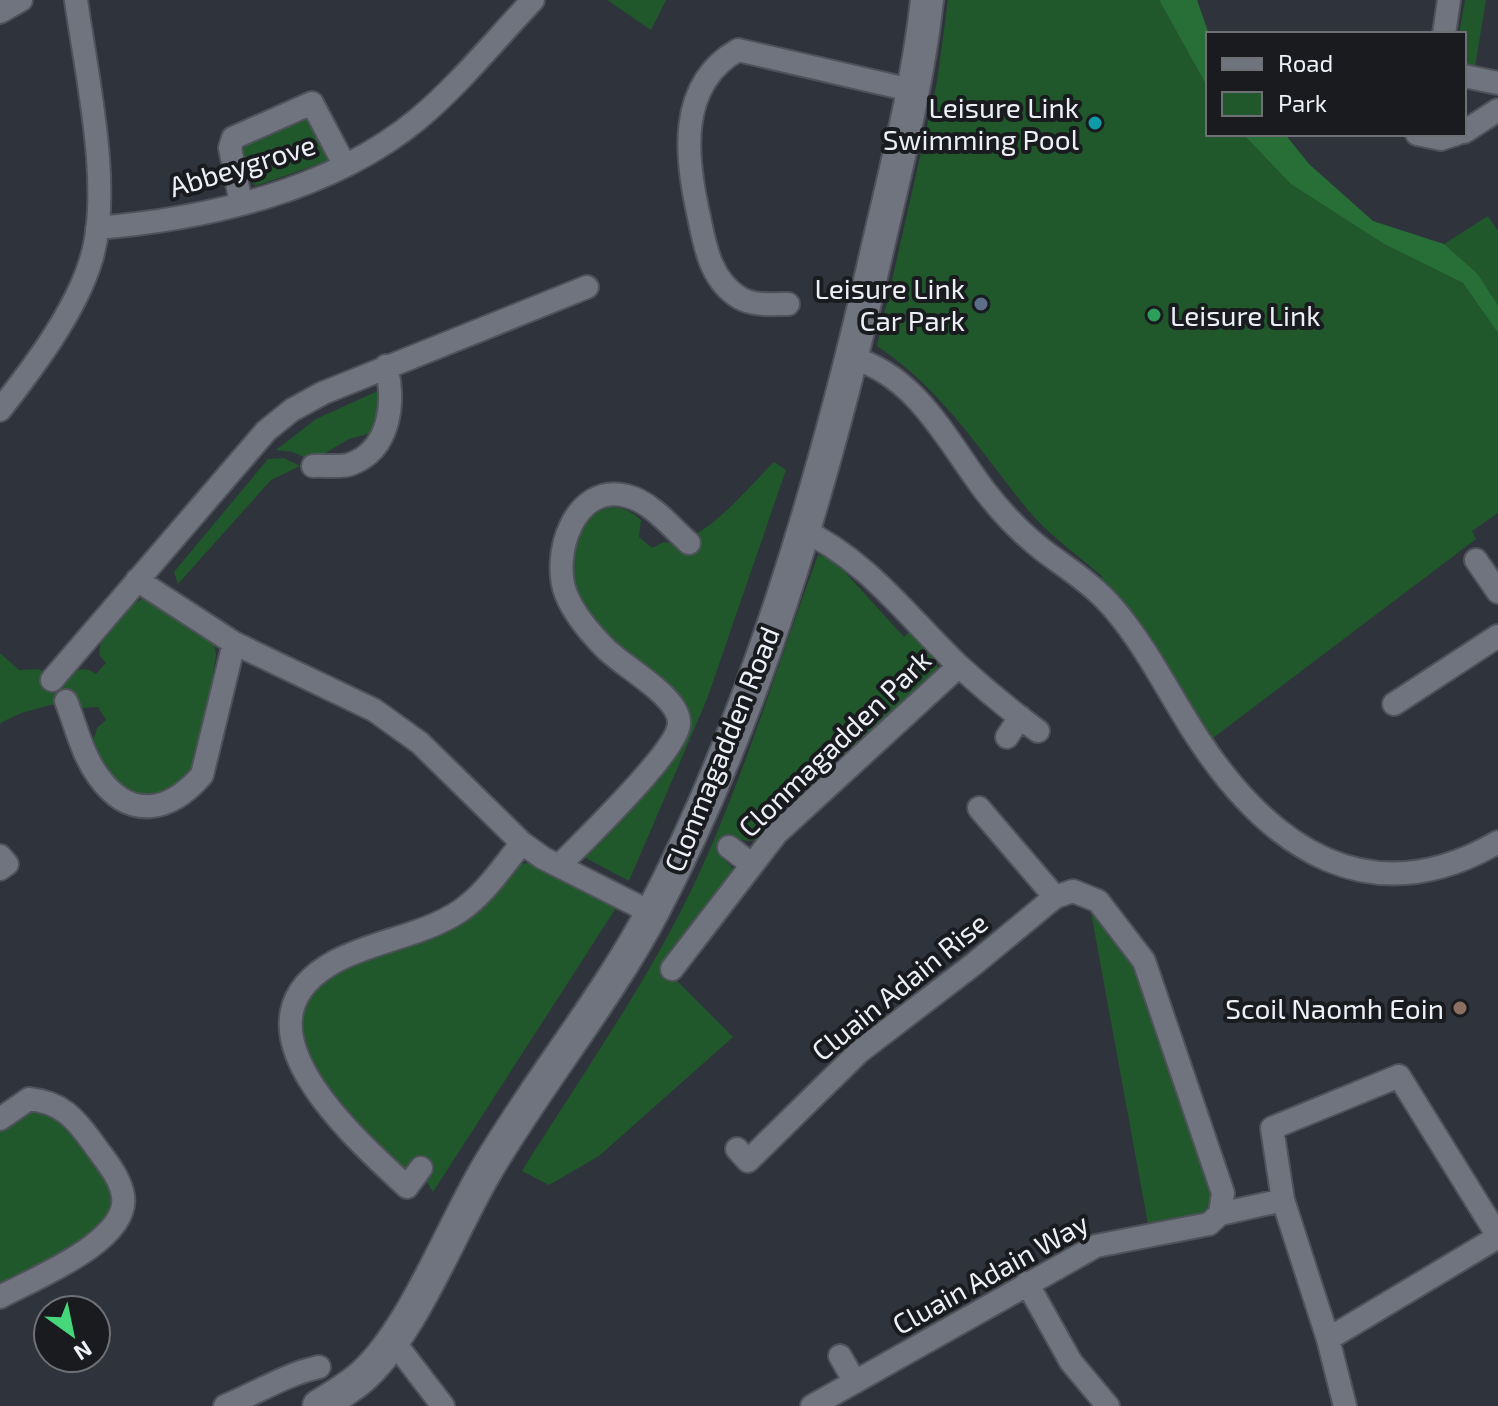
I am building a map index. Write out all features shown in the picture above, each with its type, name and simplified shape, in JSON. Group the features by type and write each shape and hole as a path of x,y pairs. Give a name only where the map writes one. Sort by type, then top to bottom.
{"street":[{"path":"0,12 21,0"},
{"path":"0,410 52,337 91,260 97,228 98,175 76,0"},
{"name":"Abbeygrove","path":"97,228 150,223 241,203 344,164 417,120 533,0"},
{"name":"Clonmagadden Road","path":"319,1406 364,1376 394,1342 485,1172 607,990 652,913 689,837 777,612 852,358 915,91 927,0"},
{"path":"1444,32 1449,0"},
{"path":"788,304 758,304 740,298 711,266 689,179 687,139 696,101 709,75 724,58 738,50 915,91"},
{"path":"1466,76 1498,83"},
{"path":"241,203 230,148 233,138 312,103 344,164"},
{"path":"1466,131 1498,110"},
{"path":"1427,136 1441,139 1450,136"},
{"path":"52,680 266,431 292,410 386,366 587,287"},
{"path":"852,358 883,368 908,389 954,444 1014,525 1112,606 1153,662 1201,743 1255,807 1286,835 1313,854 1370,874 1433,868 1466,858 1498,842"},
{"path":"313,466 350,465 370,452 392,412 393,393 386,366"},
{"path":"559,866 662,756 677,735 680,722 677,710 664,696 605,649 576,614 562,577 563,549 570,526 585,505 602,497 623,495 644,502 689,543"},
{"name":"Clonmagadden Park","path":"801,529 833,548 890,592 959,666 1038,731"},
{"path":"1476,560 1498,592"},
{"path":"137,580 234,643 374,710 396,724 522,843 559,866 652,913"},
{"path":"1394,704 1498,636"},
{"path":"66,701 84,752 98,776 113,793 130,803 149,807 169,804 187,792 202,775 234,643"},
{"name":"Clonmagadden Park","path":"672,969 751,864 823,789 959,666"},
{"path":"1007,737 1020,717"},
{"path":"979,808 1064,894 1098,901 1144,961 1223,1193 1220,1214"},
{"path":"421,1168 407,1187 350,1134 306,1073 291,1032 290,1012 299,990 337,960 420,931 463,909 522,843"},
{"name":"Clonmagadden Park","path":"729,847 751,864"},
{"path":"0,856 7,864 0,869"},
{"name":"Cluain Adain Rise","path":"737,1149 748,1161 859,1052 1064,894"},
{"path":"1328,1339 1498,1236 1399,1076 1272,1128 1283,1200 1328,1339 1345,1406"},
{"path":"0,1119 29,1099 61,1107 75,1118 106,1162 119,1183 124,1199 121,1217 98,1243 0,1297"},
{"name":"Cluain Adain Way","path":"812,1406 1096,1246 1196,1228 1209,1224 1220,1214 1283,1200"},
{"path":"1027,1283 1071,1362 1108,1406"},
{"path":"394,1342 443,1406"},
{"path":"840,1356 855,1382"},
{"path":"225,1406 279,1384 292,1373 319,1367"}],"green space":[{"path":"607,0 666,0 651,30"},
{"name":"Leisure Link","path":"948,0 1159,0 1206,84 1206,136 1245,136 1292,184 1384,244 1463,283 1498,333 1498,513 1472,531 1476,539 1209,741 1099,582 1102,576 1036,519 941,401 877,346 937,82"},
{"path":"1159,0 1197,0 1208,32 1206,84"},
{"path":"1465,0 1486,0 1475,67 1466,65 1466,32 1459,32"},
{"path":"307,115 330,160 256,186 247,179 239,143"},
{"path":"1245,136 1287,136 1309,164 1373,221 1444,244 1477,273 1498,305 1498,333 1463,283 1384,244 1291,184"},
{"path":"1488,216 1498,231 1498,305 1477,273 1444,244"},
{"path":"380,390 376,423 368,434 349,439 312,461 293,452 276,450 316,419"},
{"path":"284,458 300,466 271,480 178,584 174,572 268,459"},
{"path":"774,462 786,470 707,699 629,881 584,857 588,847 687,717 623,657 581,605 570,573 576,538 584,524 596,513 610,508 625,510 641,520 639,537 652,548 664,542 678,542 693,536 723,514"},
{"path":"818,555 833,559 904,637 913,628 936,658 934,679 817,782 808,775 765,819 773,827 765,836 753,841 736,839 725,860 733,869 730,878 666,970 733,1037 599,1156 549,1185 522,1171 628,1004 686,901 741,773"},
{"path":"148,597 214,643 216,655 199,762 181,788 145,799 113,782 92,744 97,728 106,720 98,707 81,708 72,698 26,712 0,724 0,653 19,670 39,669 58,685 80,669 96,674 106,663 100,656 100,648 108,630 132,605"},
{"path":"532,862 616,908 433,1192 417,1165 402,1169 357,1128 331,1095 303,1042 302,1004 335,971 447,932 479,910 516,865"},
{"path":"1090,907 1144,975 1218,1198 1209,1216 1148,1224"},
{"path":"30,1108 49,1111 78,1136 111,1188 114,1214 93,1237 0,1288 0,1128"}],"place":[{"name":"Leisure Link Swimming Pool","path":"1095,123"},
{"name":"Leisure Link Car Park","path":"981,304"},
{"name":"Leisure Link","path":"1154,315"},
{"name":"Scoil Naomh Eoin","path":"1460,1008"}]}
